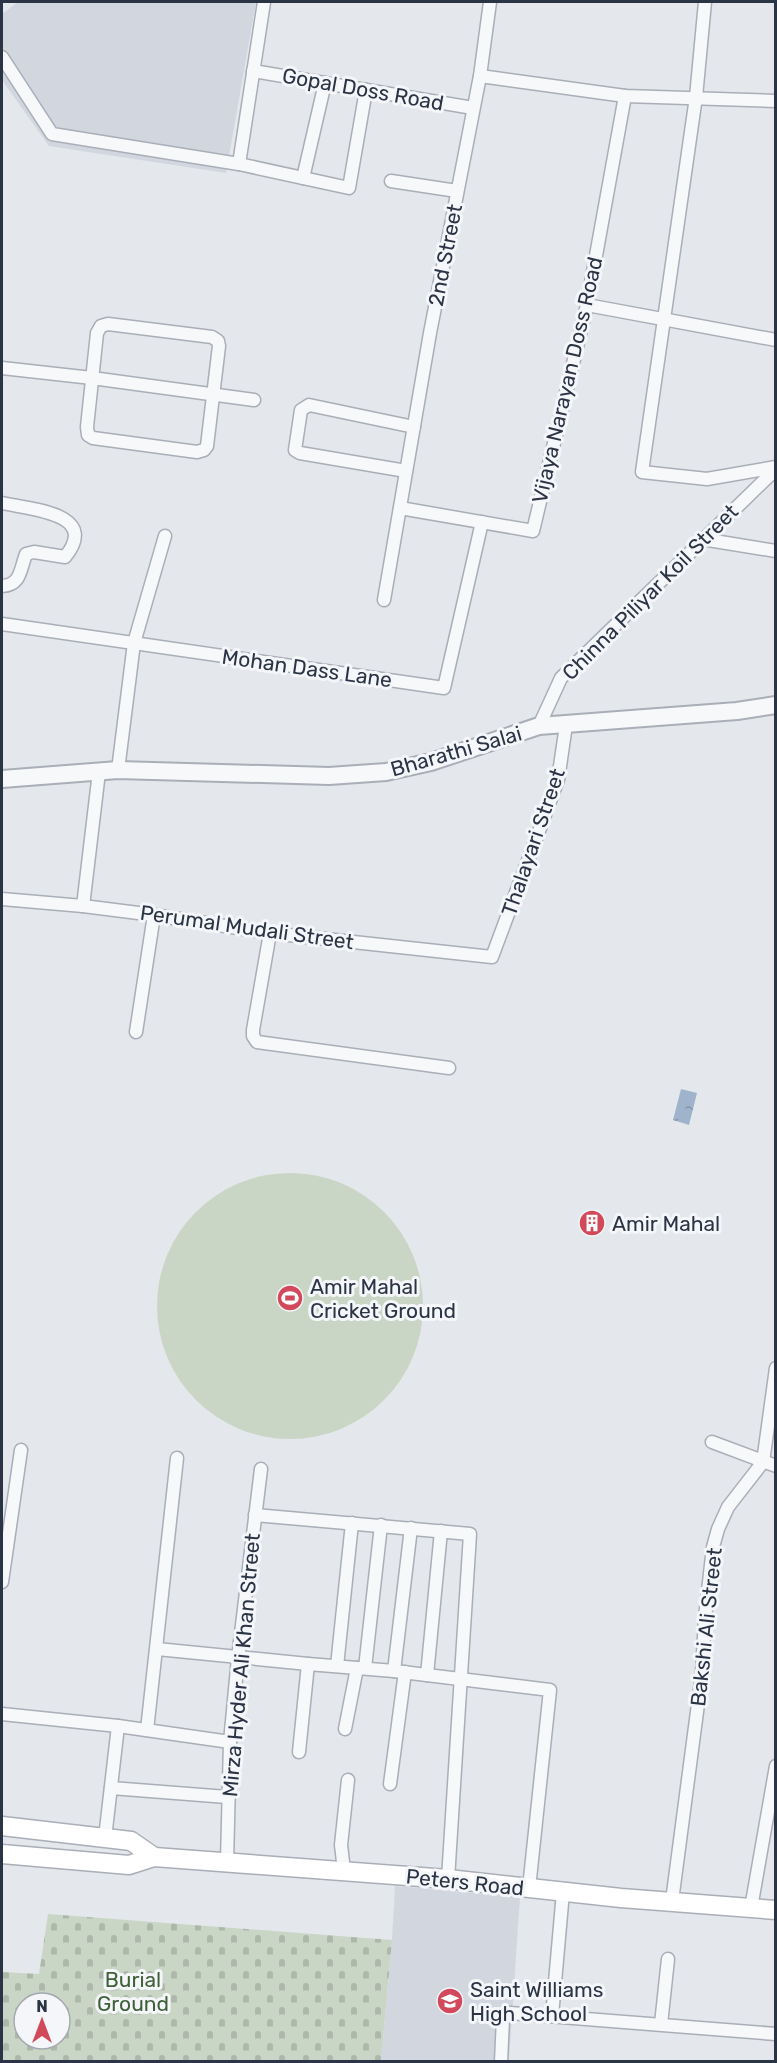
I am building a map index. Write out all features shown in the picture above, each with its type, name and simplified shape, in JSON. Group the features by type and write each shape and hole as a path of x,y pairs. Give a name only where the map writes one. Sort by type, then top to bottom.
{"main road":[{"name":"Peters Road","path":"2,1826 103,1845 131,1841 154,1857"},
{"path":"2,1841 103,1845"},
{"name":"Peters Road","path":"2,1854 129,1865 154,1857 344,1870 776,1910"}],"street":[{"path":"239,164 264,2"},
{"name":"2nd Street","path":"384,600 457,191 480,76 490,2"},
{"path":"705,2 696,97 642,472 707,479 776,468"},
{"path":"2,57 52,134 239,164 349,188 366,90"},
{"name":"Gopal Doss Road","path":"253,71 473,108"},
{"path":"480,76 625,96 776,101"},
{"path":"303,178 325,83"},
{"name":"Vijaya Narayan Doss Road","path":"400,508 533,531 586,305 625,96"},
{"path":"391,181 457,191"},
{"path":"586,305 776,340"},
{"path":"108,324 212,337 218,341 219,346 207,446 204,450 197,452 104,440 88,435 92,378 97,333 101,326 108,324"},
{"path":"2,368 254,400"},
{"path":"406,471 300,453 296,450 301,411 309,405 414,427"},
{"name":"Chinna Piliyar Koil Street","path":"539,726 561,678 776,468"},
{"path":"2,503 64,517 73,525 75,535 72,549 65,557 34,552 27,554 16,582 10,586 2,586"},
{"name":"Mohan Dass Lane","path":"2,624 444,688 482,522"},
{"path":"118,770 134,643 165,536"},
{"path":"702,539 776,551"},
{"name":"Bharathi Salai","path":"2,779 118,770 329,776 386,772 431,762 539,726 737,711 776,705"},
{"name":"Thalayari Street","path":"492,957 558,780 566,725"},
{"path":"82,906 99,772"},
{"name":"Perumal Mudali Street","path":"2,899 82,906 270,933 492,957"},
{"path":"136,1032 154,915"},
{"path":"270,933 253,1030 253,1036 257,1042 449,1068"},
{"path":"763,1462 776,1368"},
{"path":"712,1442 776,1466"},
{"path":"2,1582 21,1450"},
{"path":"147,1730 177,1458"},
{"name":"Bakshi Ali Street","path":"672,1901 702,1674 705,1618 713,1546 728,1507 763,1462"},
{"name":"Mirza Hyder Ali Khan Street","path":"226,1862 230,1742 261,1469"},
{"path":"255,1515 471,1534 448,1879"},
{"path":"337,1666 352,1523"},
{"path":"345,1729 361,1668 381,1525"},
{"path":"390,1784 411,1528"},
{"path":"427,1675 441,1531"},
{"path":"157,1649 400,1671 549,1689 551,1692 529,1888"},
{"path":"299,1752 308,1664"},
{"path":"2,1714 118,1726 230,1742"},
{"path":"103,1845 118,1726"},
{"path":"751,1908 776,1766"},
{"path":"344,1870 341,1845 348,1780"},
{"path":"111,1788 227,1797"},
{"path":"552,2016 563,1892"},
{"path":"661,2024 668,1959"},
{"path":"501,2061 503,2019 506,2014 776,2034"}],"shaded area":[{"path":"18,2 256,2 226,173 49,146 2,80 2,14"},
{"name":"Saint Williams High School","path":"395,1886 520,1897 509,2061 381,2062"}],"green space":[{"name":"Amir Mahal Cricket Ground","path":"290,1173 316,1176 341,1184 364,1196 384,1212 400,1232 412,1255 420,1280 423,1306 420,1332 412,1357 400,1380 384,1400 364,1416 341,1428 316,1436 290,1439 264,1436 239,1428 216,1416 196,1400 180,1380 168,1357 160,1332 157,1306 160,1280 168,1255 180,1232 196,1212 216,1196 239,1184 264,1176"},
{"name":"Burial Ground","path":"48,1914 392,1940 381,2061 2,2061 2,1972 39,1974"}],"water":[{"path":"681,1089 697,1093 689,1125 673,1120"}],"place":[{"name":"Amir Mahal","path":"592,1223"},
{"name":"Amir Mahal Cricket Ground","path":"290,1298"},
{"name":"Saint Williams High School","path":"450,2001"}]}
